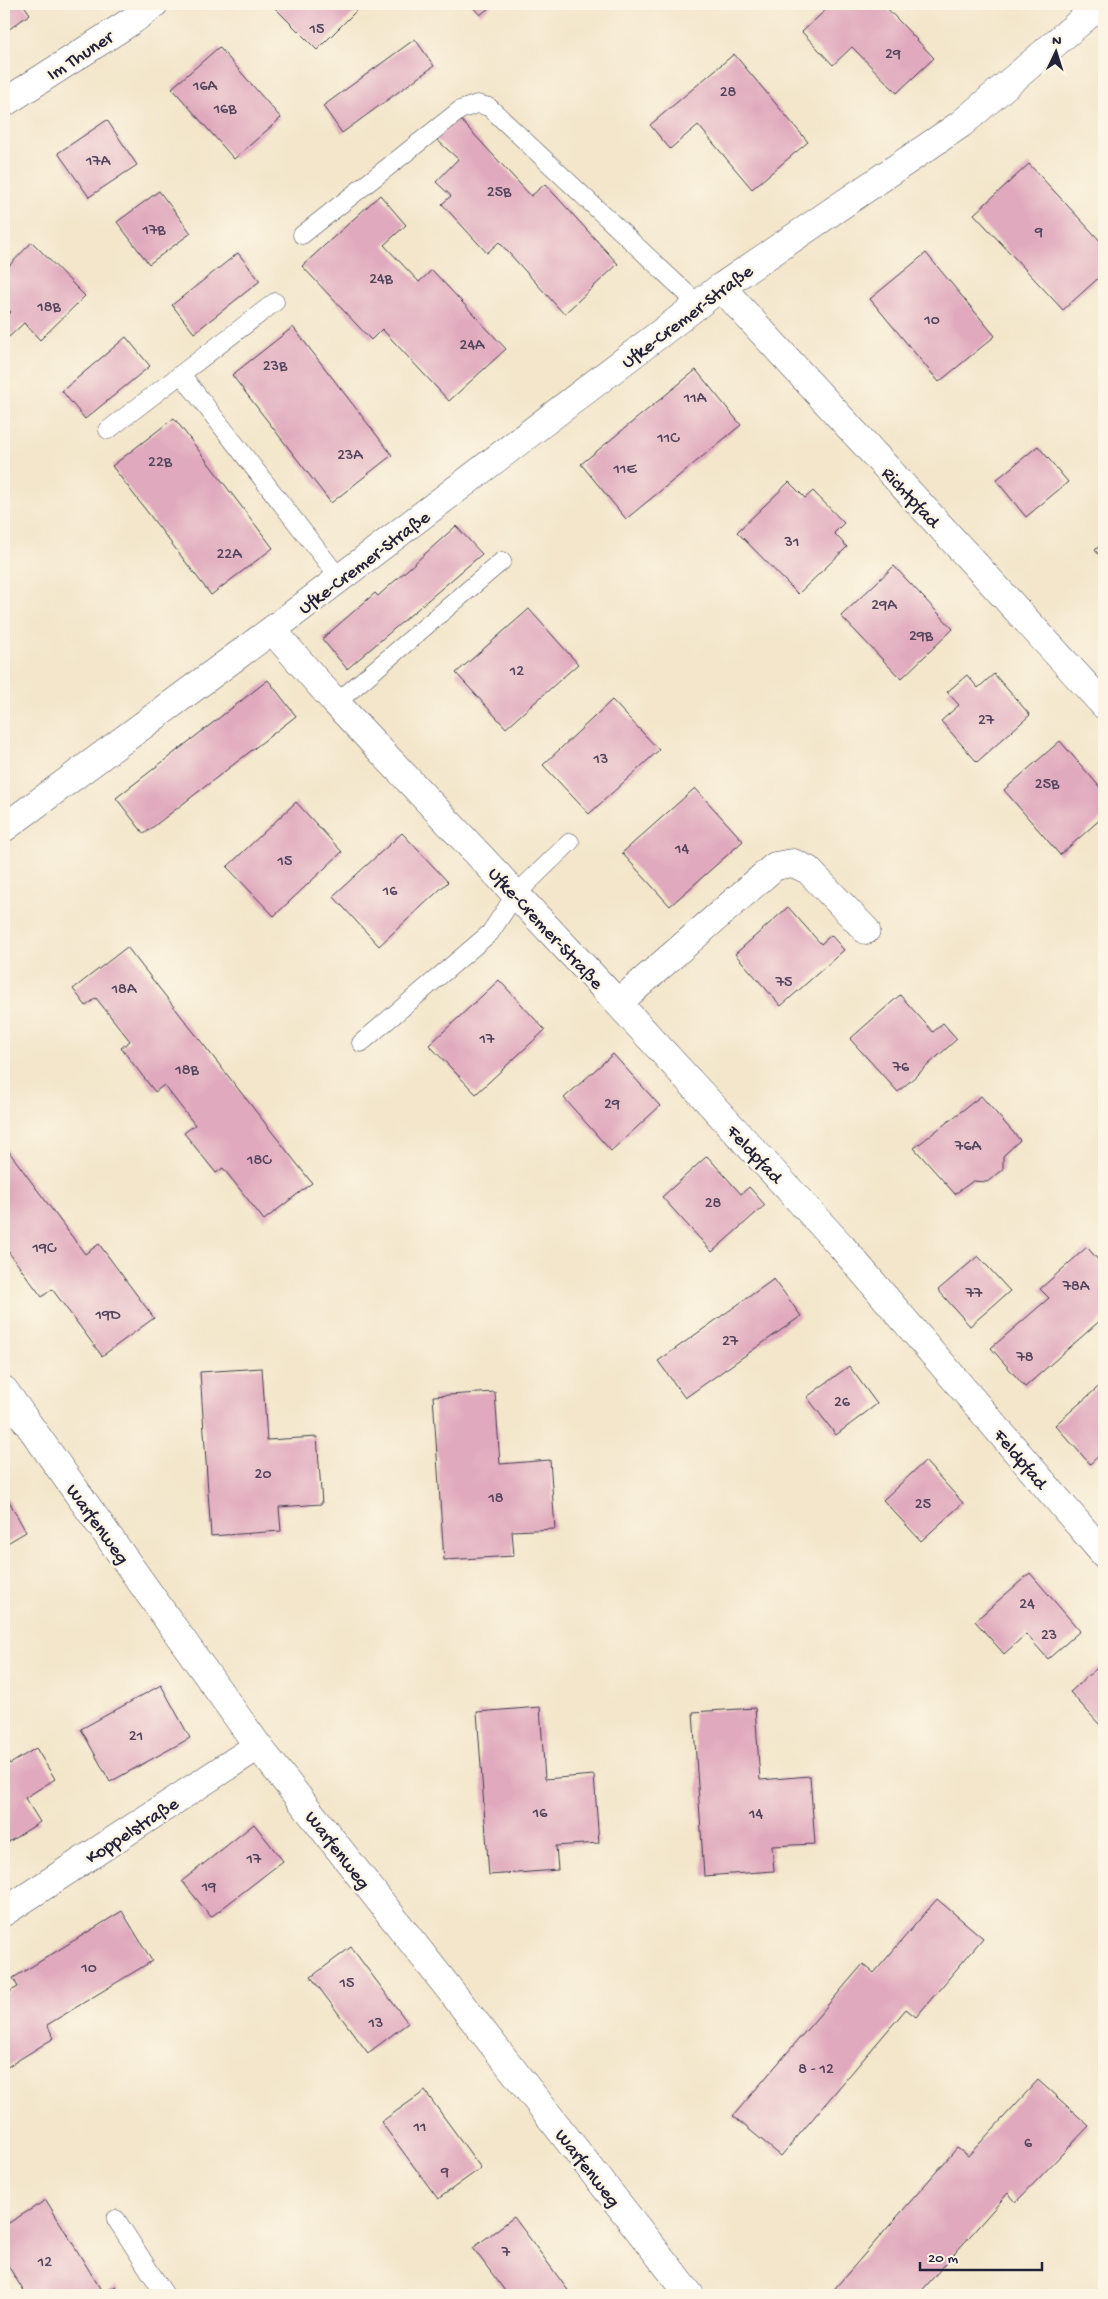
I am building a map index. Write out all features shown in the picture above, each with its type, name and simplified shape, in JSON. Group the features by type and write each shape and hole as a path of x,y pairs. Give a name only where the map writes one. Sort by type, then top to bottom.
{"street":[{"name":"Im Thuner","path":"4,103 133,20 154,4"},
{"name":"Ufke-Cremer-Straße","path":"4,828 340,579 720,287 961,124 1101,4"},
{"name":"Richtpfad","path":"720,287 1104,705"},
{"name":"Ufke-Cremer-Straße","path":"272,630 336,703 618,1003"},
{"path":"618,1003 775,866 793,863 808,870 866,930"},
{"name":"Feldpfad","path":"618,1003 842,1247 1104,1554"},
{"name":"Warfenweg","path":"4,1390 258,1746 690,2295"},
{"name":"Koppelstraße","path":"4,1912 258,1746"}],"lane":[{"path":"302,236 460,110 476,104 489,107 698,304"},
{"path":"108,430 275,302"},
{"path":"181,374 340,579"},
{"path":"336,703 502,561"},
{"path":"361,1042 490,932 516,894 570,842"},
{"path":"116,2219 165,2295"}],"building":[{"path":"4,4 23,4 30,14 4,33"},
{"path":"271,4 363,4 317,50"},
{"path":"470,4 494,4 480,15"},
{"path":"832,4 883,4 934,58 897,93 852,47 833,65 802,32"},
{"path":"415,39 434,66 342,133 323,106"},
{"path":"219,47 281,118 234,159 172,88"},
{"path":"734,54 808,142 752,189 698,125 670,149 650,125"},
{"path":"458,117 531,196 545,184 618,264 564,314 499,242 487,253 442,204 451,196 436,182 458,159 436,139"},
{"path":"107,120 137,165 89,197 58,153"},
{"path":"1029,164 1104,245 1104,273 1063,310 974,214"},
{"path":"159,191 191,233 149,264 117,222"},
{"path":"380,195 406,225 384,245 419,282 432,270 506,349 449,401 382,329 371,340 302,266"},
{"path":"32,242 85,296 40,340 24,323 9,337 4,332 4,319 11,312 4,306 4,271"},
{"path":"238,253 260,281 194,333 172,305"},
{"path":"926,253 995,336 939,382 870,299"},
{"path":"293,327 392,455 331,503 232,375"},
{"path":"126,337 150,366 85,419 62,391"},
{"path":"696,370 741,425 626,519 581,464"},
{"path":"174,418 273,548 211,595 112,466"},
{"path":"1038,446 1068,482 1026,517 996,480"},
{"path":"789,482 805,498 813,491 844,523 834,533 847,547 798,594 737,532"},
{"path":"456,526 482,554 347,669 322,639 375,593 378,596"},
{"path":"1104,542 1104,561 1095,550"},
{"path":"894,566 953,629 901,679 841,616"},
{"path":"529,609 578,664 506,728 456,673"},
{"path":"994,674 1030,715 977,762 941,721 959,705 947,692 967,675 978,688"},
{"path":"268,680 296,716 144,834 116,798"},
{"path":"612,700 659,750 589,814 543,765"},
{"path":"1060,741 1104,792 1104,816 1060,855 1004,790"},
{"path":"695,788 743,841 670,906 622,853"},
{"path":"296,802 342,852 274,916 227,867"},
{"path":"402,833 448,882 379,946 333,896"},
{"path":"788,907 821,944 831,935 844,950 781,1006 735,954"},
{"path":"127,947 312,1183 264,1220 223,1168 216,1173 184,1133 195,1125 164,1085 155,1092 121,1048 130,1041 96,998 86,1006 73,989"},
{"path":"499,980 545,1030 476,1094 429,1045"},
{"path":"900,995 933,1032 943,1023 957,1039 898,1092 850,1039"},
{"path":"613,1054 660,1106 611,1151 564,1098"},
{"path":"981,1096 1020,1140 1003,1156 1003,1170 987,1182 973,1181 955,1194 914,1148"},
{"path":"4,1145 85,1254 99,1244 154,1318 102,1356 52,1289 42,1297 4,1246"},
{"path":"707,1156 741,1194 749,1187 765,1205 712,1252 662,1197"},
{"path":"1087,1247 1104,1267 1104,1317 1025,1387 991,1348 1049,1298 1040,1289"},
{"path":"978,1256 1010,1291 970,1326 938,1290"},
{"path":"774,1279 801,1316 685,1398 658,1361"},
{"path":"849,1366 877,1404 836,1435 807,1397"},
{"path":"262,1368 267,1440 317,1437 322,1504 279,1507 281,1531 211,1536 200,1372"},
{"path":"1104,1382 1104,1451 1090,1464 1055,1425"},
{"path":"495,1392 500,1464 550,1460 555,1529 512,1531 514,1556 444,1560 433,1396"},
{"path":"925,1461 963,1503 921,1541 883,1500"},
{"path":"4,1492 26,1532 4,1545"},
{"path":"1030,1573 1080,1631 1048,1659 1026,1634 1004,1654 975,1621"},
{"path":"1104,1662 1104,1720 1099,1724 1070,1692"},
{"path":"161,1685 190,1738 110,1782 81,1729"},
{"path":"540,1707 545,1779 594,1775 599,1843 556,1846 558,1870 489,1875 477,1712"},
{"path":"755,1708 760,1780 810,1776 815,1844 772,1846 774,1871 704,1876 693,1712"},
{"path":"36,1748 55,1779 25,1798 40,1822 4,1845 4,1755 10,1764"},
{"path":"254,1824 283,1861 211,1917 182,1881"},
{"path":"937,1899 983,1938 916,2017 906,2009 781,2156 733,2116 863,1964 874,1973"},
{"path":"122,1911 152,1961 47,2025 54,2038 4,2069 4,1995 18,1987 13,1978"},
{"path":"351,1947 408,2023 368,2053 311,1977"},
{"path":"1038,2080 1089,2126 1016,2202 1008,2193 918,2295 829,2295 957,2148 968,2156"},
{"path":"425,2091 481,2168 438,2199 381,2122"},
{"path":"46,2200 103,2293 116,2286 121,2295 26,2295 4,2259 4,2226"},
{"path":"514,2217 570,2293 566,2295 508,2295 473,2248"}]}
